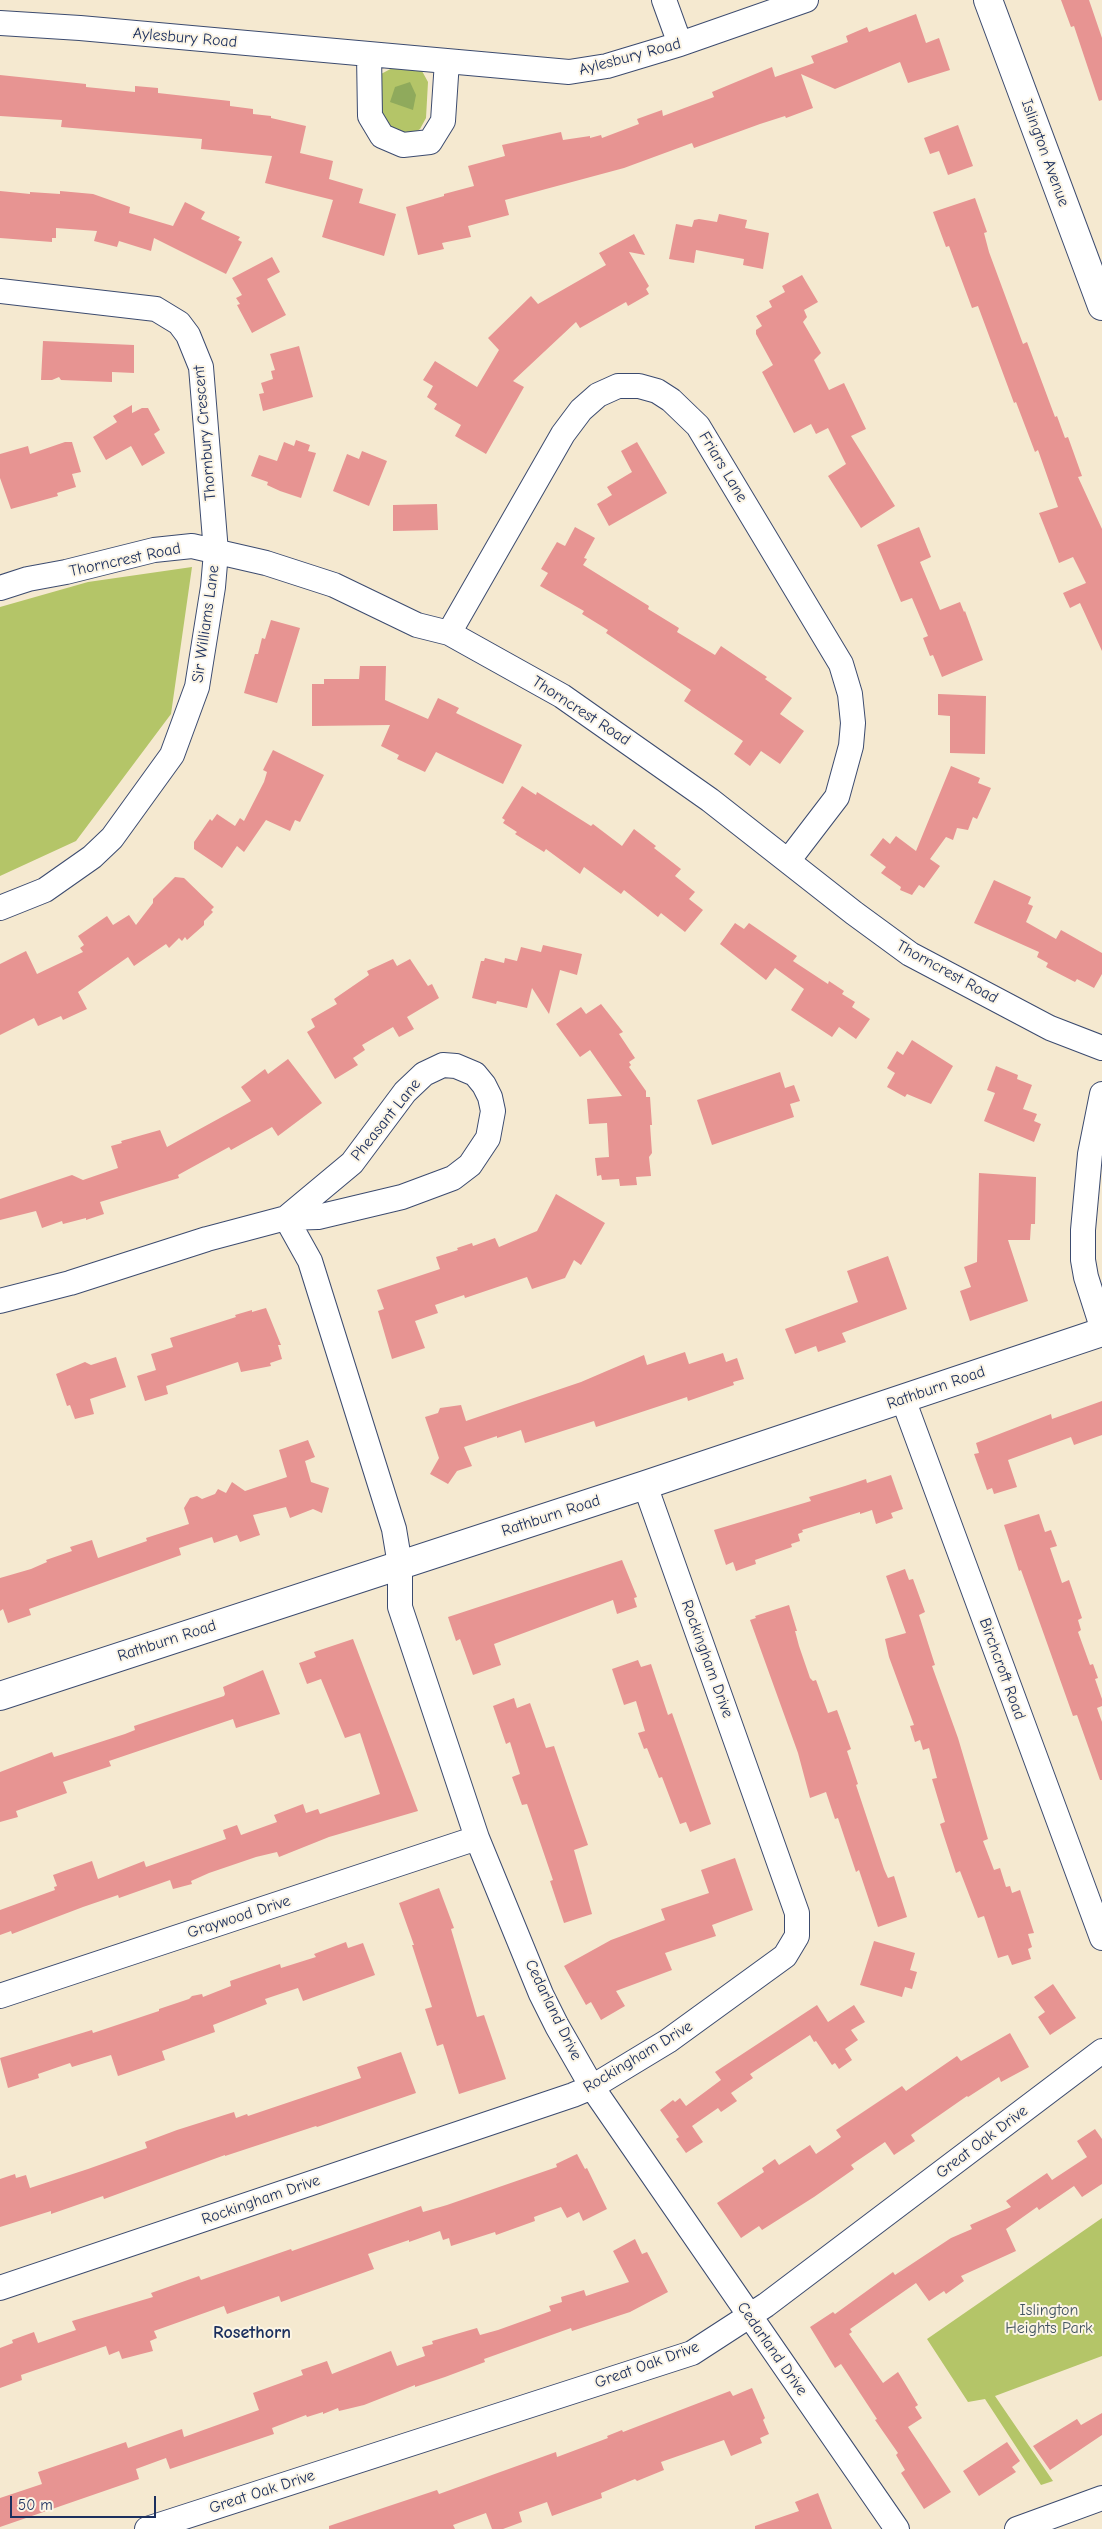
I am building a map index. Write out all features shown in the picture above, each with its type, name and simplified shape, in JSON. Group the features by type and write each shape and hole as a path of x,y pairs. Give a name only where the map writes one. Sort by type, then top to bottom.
{"street":[{"path":"664,0 680,44"},
{"name":"Aylesbury Road","path":"0,23 80,28 569,72 607,66 680,44 806,0"},
{"name":"Islington Avenue","path":"988,0 1102,306"},
{"path":"370,55 370,116 382,136 403,145 430,142 443,121 447,61"},
{"name":"Thornbury Crescent","path":"0,291 156,309 180,323 188,335 201,367 216,552"},
{"name":"Friars Lane","path":"449,633 563,434 580,410 598,395 618,386 639,386 657,391 672,400 698,426 841,664 850,694 853,723 851,746 837,797 788,861"},
{"name":"Thorncrest Road","path":"0,588 28,578 66,572 154,550 192,546 266,563 334,585 417,625 449,633 562,696 691,785 854,914 910,954 1050,1028 1102,1048"},
{"name":"Sir Williams Lane","path":"0,908 45,890 92,856 112,838 172,755 197,687 213,587 216,552"},
{"name":"Pheasant Lane","path":"0,1301 70,1283 207,1240 286,1218 318,1217 402,1197 462,1172 477,1157 492,1125 492,1104 484,1085 475,1074 456,1066 443,1065 424,1074 405,1092 352,1163 286,1218"},
{"path":"1102,1094 1090,1154 1083,1230 1083,1260 1086,1277 1102,1327"},
{"path":"286,1218 310,1261 394,1529 400,1565"},
{"name":"Rathburn Road","path":"0,1696 645,1485 1102,1332"},
{"name":"Birchcroft Road","path":"903,1399 1102,1938"},
{"name":"Rockingham Drive","path":"0,2288 592,2087 668,2041 785,1956 792,1946 799,1924 791,1894 645,1485"},
{"name":"Cedarland Drive","path":"400,1565 400,1607 477,1838 557,2026 592,2087 897,2529"},
{"name":"Graywood Drive","path":"0,1996 477,1838"},
{"name":"Great Oak Drive","path":"147,2529 692,2353 750,2316 1102,2051"},
{"path":"1017,2529 1102,2498"}],"green space":[{"path":"398,65 411,65 422,71 428,82 426,118 420,129 410,136 398,138 376,112 381,74"},
{"path":"410,82 416,95 413,110 390,102 395,87"},
{"path":"192,567 171,714 76,841 0,876 0,607 88,582"},
{"name":"Islington Heights Park","path":"1102,2218 1102,2356 995,2396 1053,2481 1041,2485 985,2399 968,2402 927,2339"}],"building":[{"path":"1061,0 1089,0 1102,38 1102,100 1099,101 1074,26 1071,27"},
{"path":"916,14 926,43 939,38 950,70 908,83 900,62 835,89 801,74 813,108 786,118 785,116 760,124 694,148 692,143 624,168 505,200 509,215 468,226 471,237 442,243 444,249 418,255 406,207 474,186 468,166 505,156 502,145 561,132 563,140 590,136 590,138 601,135 602,138 639,124 637,119 662,110 663,116 714,97 712,92 772,67 775,77 814,63 811,56 848,42 846,36 867,27 869,32"},
{"path":"0,75 86,84 86,87 135,92 135,86 158,88 158,93 230,101 230,106 253,109 253,114 271,116 271,118 306,126 300,153 333,161 329,179 363,189 359,203 396,214 384,256 322,237 333,200 265,183 272,156 201,149 202,139 61,127 62,120 0,116"},
{"path":"958,125 973,166 948,175 939,151 930,154 924,138"},
{"path":"0,191 30,194 30,192 60,194 60,191 93,194 130,207 129,213 173,226 185,202 205,212 201,219 240,237 238,240 242,242 226,274 154,238 151,251 119,241 117,247 94,241 97,231 56,228 56,238 52,238 52,242 0,238"},
{"path":"975,198 987,232 984,233 989,252 1023,344 1027,342 1055,417 1057,416 1065,438 1068,437 1082,476 1078,477 1102,529 1102,651 1080,603 1070,608 1063,593 1086,583 1073,557 1059,563 1039,513 1058,507 1038,450 1035,452 1016,402 1014,403 978,306 972,308 949,246 946,247 933,212"},
{"path":"719,214 747,220 745,228 769,233 763,269 743,265 744,259 696,250 694,263 669,259 676,224 692,227 694,220 699,219 717,222"},
{"path":"634,234 645,255 629,252 649,286 646,289 649,294 628,306 626,302 580,328 576,322 513,381 524,387 486,454 455,436 461,425 434,409 437,404 427,397 433,386 423,380 435,361 477,387 499,350 488,338 531,296 538,304 606,265 599,253"},
{"path":"272,257 280,272 267,279 286,315 252,333 237,305 240,304 236,298 242,295 232,278"},
{"path":"802,275 818,302 804,310 807,317 803,322 821,353 814,360 829,390 844,383 866,429 851,436 895,506 861,528 828,476 846,464 828,428 816,434 811,424 794,433 762,372 773,365 756,334 756,330 762,326 756,316 772,307 769,301 785,292 782,286"},
{"path":"43,341 134,345 134,373 112,372 112,382 61,380 59,377 52,380 41,380"},
{"path":"299,346 313,397 263,411 259,394 264,393 261,383 273,379 271,371 275,370 270,354"},
{"path":"132,405 132,413 142,408 148,408 160,430 154,434 165,453 142,466 131,446 106,460 93,437 117,422 113,416"},
{"path":"296,440 310,445 308,451 316,453 301,498 280,491 267,485 268,482 251,476 259,455 277,461 284,442 294,446"},
{"path":"65,442 72,442 81,472 72,474 76,487 57,493 58,496 11,509 0,478 0,454 28,446 30,454"},
{"path":"637,442 667,493 609,526 597,504 612,495 607,487 632,472 621,451"},
{"path":"362,451 387,461 369,506 333,491 347,454 359,459"},
{"path":"437,504 438,530 393,531 393,505"},
{"path":"575,527 595,538 584,558 587,559 583,565 649,606 648,609 679,628 677,632 715,655 721,646 767,677 765,679 792,698 780,714 804,731 780,764 761,751 750,766 734,754 743,741 684,701 691,690 606,633 608,630 582,614 584,611 540,586 548,573 541,569 557,542 565,546"},
{"path":"919,527 931,557 920,562 940,610 960,602 983,660 942,677 933,655 930,656 923,638 928,636 912,598 901,602 877,545"},
{"path":"271,620 300,628 277,703 244,693 255,654 258,654 262,638 265,639"},
{"path":"360,666 386,666 385,700 428,719 438,698 459,708 456,713 522,745 503,784 436,752 425,772 397,759 399,755 381,746 390,725 312,726 312,684 324,684 324,679 359,679"},
{"path":"938,694 986,696 985,754 950,753 950,716 938,715"},
{"path":"273,750 324,775 300,822 295,820 290,831 266,820 244,852 237,846 222,868 194,849 194,842 210,819 212,821 217,814 235,826 240,818 244,821 264,782 267,772 263,770"},
{"path":"951,766 980,778 978,783 991,788 977,819 973,817 968,830 957,828 953,840 946,837 930,859 940,866 924,888 919,885 912,895 900,890 901,887 881,873 886,867 870,855 883,838 890,844 896,836 916,851"},
{"path":"522,786 536,795 537,792 591,826 593,824 622,846 634,829 656,846 654,848 681,869 675,876 695,892 689,899 703,910 685,932 661,913 658,917 624,890 621,894 584,867 580,874 546,849 544,852 515,834 517,832 503,823 505,820 502,818"},
{"path":"175,877 184,878 214,907 211,910 213,912 204,921 204,925 187,940 185,937 182,941 179,938 169,948 166,944 134,966 128,957 78,992 87,1009 63,1020 61,1016 38,1026 34,1018 0,1035 0,964 26,951 37,974 83,952 80,948 84,945 78,936 107,916 113,925 129,915 136,925 153,903 153,899"},
{"path":"994,880 1031,897 1028,904 1033,906 1026,922 1056,939 1061,930 1102,953 1102,974 1094,988 1077,979 1075,982 1046,967 1048,963 1037,957 1039,952 974,923"},
{"path":"735,923 744,929 749,923 797,956 793,961 828,984 829,981 844,991 842,994 855,1002 852,1007 870,1019 856,1039 839,1027 832,1037 791,1010 804,989 775,968 766,980 720,944"},
{"path":"543,945 582,954 577,975 560,970 549,1014 532,988 527,1008 497,1001 496,1004 472,998 481,961 484,961 485,958 504,963 505,958 517,961 521,947 541,952"},
{"path":"393,959 397,966 410,959 428,986 432,984 439,998 407,1017 414,1029 399,1037 393,1027 362,1045 365,1050 353,1058 358,1065 335,1079 307,1032 315,1027 311,1019 337,1004 334,999 369,975 367,971"},
{"path":"601,1004 623,1032 619,1034 635,1058 629,1062 631,1065 629,1067 646,1091 646,1097 650,1097 652,1153 649,1157 651,1176 636,1177 637,1185 620,1186 619,1179 602,1180 601,1175 597,1176 595,1158 609,1157 607,1123 589,1124 587,1099 622,1096 590,1050 580,1057 556,1024 581,1007 586,1014"},
{"path":"912,1040 953,1066 931,1104 907,1094 905,1097 887,1087 895,1073 887,1068 897,1051 903,1055"},
{"path":"288,1059 322,1103 278,1136 272,1127 231,1150 229,1147 178,1175 179,1178 100,1202 104,1214 86,1220 86,1218 63,1224 62,1221 42,1228 36,1211 0,1220 0,1199 72,1175 83,1180 118,1168 111,1146 122,1143 121,1141 160,1130 167,1147 251,1101 241,1087 265,1069 268,1074"},
{"path":"996,1066 1018,1075 1017,1079 1032,1085 1023,1109 1037,1114 1034,1121 1041,1124 1034,1142 984,1121 995,1093 987,1090"},
{"path":"780,1072 785,1088 794,1085 800,1101 790,1104 794,1117 712,1145 697,1100"},
{"path":"979,1173 1036,1177 1035,1224 1031,1224 1030,1240 1008,1240 1028,1301 970,1321 960,1291 971,1287 964,1267 977,1262"},
{"path":"556,1194 605,1223 581,1265 574,1260 565,1278 532,1289 527,1277 465,1298 464,1295 435,1305 438,1313 415,1321 425,1348 392,1359 378,1311 384,1309 377,1290 440,1269 436,1257 458,1250 457,1248 472,1243 473,1246 495,1238 499,1247 537,1231"},
{"path":"888,1256 907,1309 842,1333 846,1342 818,1352 816,1346 795,1354 785,1329 858,1302 847,1271"},
{"path":"266,1308 281,1345 278,1345 282,1359 270,1363 271,1366 241,1372 238,1362 166,1386 168,1394 145,1401 137,1376 156,1370 151,1354 173,1347 170,1338 236,1317 235,1315"},
{"path":"685,1352 689,1364 723,1353 726,1362 737,1358 744,1379 733,1382 734,1385 688,1401 687,1397 596,1427 594,1421 525,1443 521,1430 497,1438 497,1436 464,1447 472,1466 457,1471 448,1484 430,1474 439,1458 425,1417 438,1413 440,1408 461,1405 466,1421 581,1382 644,1355 647,1365"},
{"path":"116,1357 126,1387 90,1399 94,1414 75,1419 70,1405 67,1406 56,1374 85,1362 91,1365"},
{"path":"1102,1401 1102,1435 1074,1445 1071,1437 1008,1460 1017,1487 994,1494 992,1488 987,1490 974,1454 979,1453 976,1443 1051,1414 1052,1419"},
{"path":"308,1440 315,1457 305,1461 311,1482 329,1488 322,1513 313,1509 290,1518 286,1507 253,1515 260,1535 240,1542 237,1535 214,1543 212,1537 179,1548 181,1555 29,1609 31,1615 8,1623 3,1609 0,1611 0,1578 31,1569 47,1562 46,1560 72,1551 70,1547 92,1540 98,1558 147,1541 146,1538 189,1524 184,1508 190,1498 197,1496 202,1499 215,1494 218,1489 226,1493 232,1482 245,1491 287,1477 279,1450"},
{"path":"891,1475 903,1509 891,1513 893,1518 876,1524 872,1510 860,1514 860,1512 802,1530 803,1532 798,1534 800,1541 791,1544 792,1547 755,1560 756,1564 736,1571 733,1562 726,1565 714,1530 811,1501 809,1497 866,1479 867,1483"},
{"path":"1039,1514 1045,1532 1051,1530 1057,1546 1050,1548 1062,1583 1069,1580 1082,1618 1078,1620 1081,1630 1078,1632 1090,1665 1093,1664 1098,1678 1095,1679 1102,1699 1102,1706 1097,1708 1102,1722 1102,1780 1100,1780 1077,1715 1073,1716 1021,1570 1019,1571 1004,1525"},
{"path":"622,1560 637,1597 634,1598 637,1607 617,1614 613,1600 494,1644 501,1665 473,1675 460,1639 456,1641 448,1617"},
{"path":"905,1569 909,1580 913,1579 925,1612 919,1615 935,1665 932,1666 958,1738 988,1839 983,1841 994,1870 1000,1868 1006,1887 1010,1886 1012,1893 1020,1890 1034,1933 1028,1934 1032,1947 1028,1949 1031,1959 1012,1965 1008,1955 998,1958 984,1916 978,1918 960,1871 956,1873 940,1824 945,1822 932,1779 937,1778 929,1748 923,1750 920,1740 915,1742 910,1726 914,1725 889,1657 885,1639 906,1633 886,1576"},
{"path":"789,1605 797,1631 795,1631 799,1646 810,1678 813,1681 816,1680 828,1713 837,1710 851,1749 847,1751 858,1784 856,1785 884,1869 888,1878 894,1876 907,1917 878,1927 859,1870 856,1872 838,1818 835,1819 826,1792 810,1798 798,1753 750,1620 756,1618 755,1616"},
{"path":"353,1639 418,1811 329,1837 279,1857 277,1852 256,1857 209,1873 191,1881 192,1884 173,1889 170,1880 119,1898 118,1895 12,1934 11,1931 0,1935 0,1910 55,1890 54,1887 57,1886 53,1875 92,1861 98,1879 144,1861 146,1867 226,1839 223,1830 237,1825 241,1835 277,1822 274,1815 303,1804 306,1813 318,1809 320,1814 380,1794 360,1733 345,1738 321,1679 307,1684 299,1663 316,1657 314,1652"},
{"path":"638,1660 641,1667 651,1664 668,1715 672,1713 711,1824 690,1832 686,1822 680,1824 662,1777 659,1778 647,1748 644,1749 638,1733 645,1731 636,1701 624,1705 612,1669"},
{"path":"263,1670 280,1714 236,1728 233,1719 109,1761 111,1766 63,1782 67,1793 16,1811 18,1817 0,1822 0,1772 52,1752 54,1757 125,1734 135,1730 134,1726 224,1696 223,1687"},
{"path":"514,1698 517,1708 530,1703 546,1748 554,1746 588,1845 574,1850 592,1914 564,1923 550,1881 553,1880 527,1804 522,1805 512,1777 520,1774 510,1742 506,1744 493,1706"},
{"path":"735,1858 753,1910 712,1925 716,1936 665,1953 672,1970 616,1991 625,2006 601,2020 591,2002 586,2005 564,1966 611,1940 665,1920 661,1909 709,1893 701,1870"},
{"path":"439,1888 454,1928 451,1929 477,2017 484,2015 506,2079 459,2094 443,2044 437,2046 425,2009 432,2007 412,1945 414,1945 399,1903"},
{"path":"874,1941 915,1953 910,1970 917,1972 912,1989 905,1987 902,1997 860,1985"},
{"path":"346,1942 348,1948 363,1943 375,1975 303,2001 298,1988 265,1999 267,2004 213,2025 215,2032 162,2051 165,2060 118,2076 111,2055 72,2067 70,2063 38,2074 39,2078 8,2088 0,2058 92,2030 93,2033 159,2011 159,2009 189,1999 192,1996 202,1994 203,1997 231,1986 230,1981 280,1964 281,1968 316,1957 314,1954"},
{"path":"1053,1984 1076,2018 1050,2035 1038,2017 1045,2012 1034,1997"},
{"path":"817,2005 828,2022 854,2005 865,2022 851,2030 858,2040 845,2049 852,2060 839,2069 835,2063 832,2065 810,2035 750,2074 753,2078 731,2093 737,2101 721,2112 718,2108 692,2126 703,2142 686,2153 676,2139 679,2137 660,2110 673,2100 675,2102 680,2098 686,2106 721,2080 715,2072"},
{"path":"1010,2033 1029,2067 1001,2082 999,2077 967,2096 911,2135 915,2141 894,2155 885,2142 851,2165 854,2169 814,2197 762,2230 759,2226 741,2238 717,2203 764,2172 762,2168 775,2159 779,2165 810,2145 816,2154 841,2137 836,2130 902,2086 906,2091 957,2056 961,2061"},
{"path":"401,2052 416,2093 317,2127 225,2155 104,2199 103,2196 51,2214 51,2211 0,2227 0,2179 15,2174 16,2178 26,2175 30,2188 147,2148 145,2142 177,2130 234,2112 236,2118 247,2114 248,2116 361,2078 357,2067"},
{"path":"1095,2129 1102,2139 1102,2184 1082,2197 1074,2186 1039,2210 1037,2207 1006,2229 1016,2251 961,2276 964,2281 946,2294 944,2291 929,2301 916,2283 850,2329 852,2332 849,2334 883,2383 898,2372 918,2405 915,2407 922,2418 908,2427 951,2492 924,2509 901,2473 905,2470 896,2455 898,2453 875,2420 877,2419 841,2364 835,2368 810,2327 833,2312 835,2314 893,2272 895,2275 951,2238 972,2229 970,2225 1011,2207 1006,2201 1047,2173 1052,2180 1087,2157 1077,2141"},
{"path":"577,2154 585,2169 587,2168 607,2209 583,2221 579,2212 567,2218 561,2207 534,2217 535,2221 496,2235 495,2232 451,2246 449,2238 443,2240 440,2231 368,2254 374,2269 281,2302 279,2296 227,2314 224,2306 154,2331 157,2338 150,2341 153,2351 122,2359 119,2351 109,2355 106,2346 21,2375 22,2380 0,2388 0,2348 13,2343 12,2340 34,2332 38,2343 76,2330 72,2321 153,2297 151,2293 199,2276 201,2280 291,2249 292,2251 421,2206 423,2212 447,2205 557,2167 556,2164"},
{"path":"635,2239 642,2254 647,2252 668,2292 630,2312 572,2331 571,2328 484,2359 485,2362 445,2377 415,2387 415,2385 364,2405 339,2411 338,2408 323,2414 323,2412 307,2417 306,2415 272,2428 274,2434 170,2469 166,2458 136,2469 139,2479 0,2527 0,2498 42,2484 38,2472 126,2442 128,2448 182,2429 184,2437 259,2410 253,2393 303,2375 301,2370 327,2361 332,2374 391,2351 397,2366 425,2356 422,2347 433,2344 432,2341 477,2328 480,2335 498,2330 551,2311 549,2306 562,2302 561,2297 584,2290 586,2296 629,2282 613,2251"},
{"path":"752,2388 765,2418 763,2420 769,2434 760,2438 762,2443 731,2456 724,2440 661,2462 664,2470 637,2481 635,2479 601,2493 602,2498 552,2516 547,2502 519,2512 522,2522 503,2529 492,2529 486,2513 453,2525 455,2529 329,2529 329,2526 437,2490 439,2494 556,2452 557,2457 608,2438 607,2436 622,2430 623,2432 730,2391 733,2396"},
{"path":"1102,2413 1102,2435 1050,2470 1033,2446 1077,2419 1081,2425"},
{"path":"1007,2442 1020,2461 1012,2467 1016,2472 979,2496 963,2471"},
{"path":"818,2493 832,2529 755,2529 755,2526 799,2511 795,2502"}],"district":[{"name":"Rosethorn","path":"252,2333"}]}
